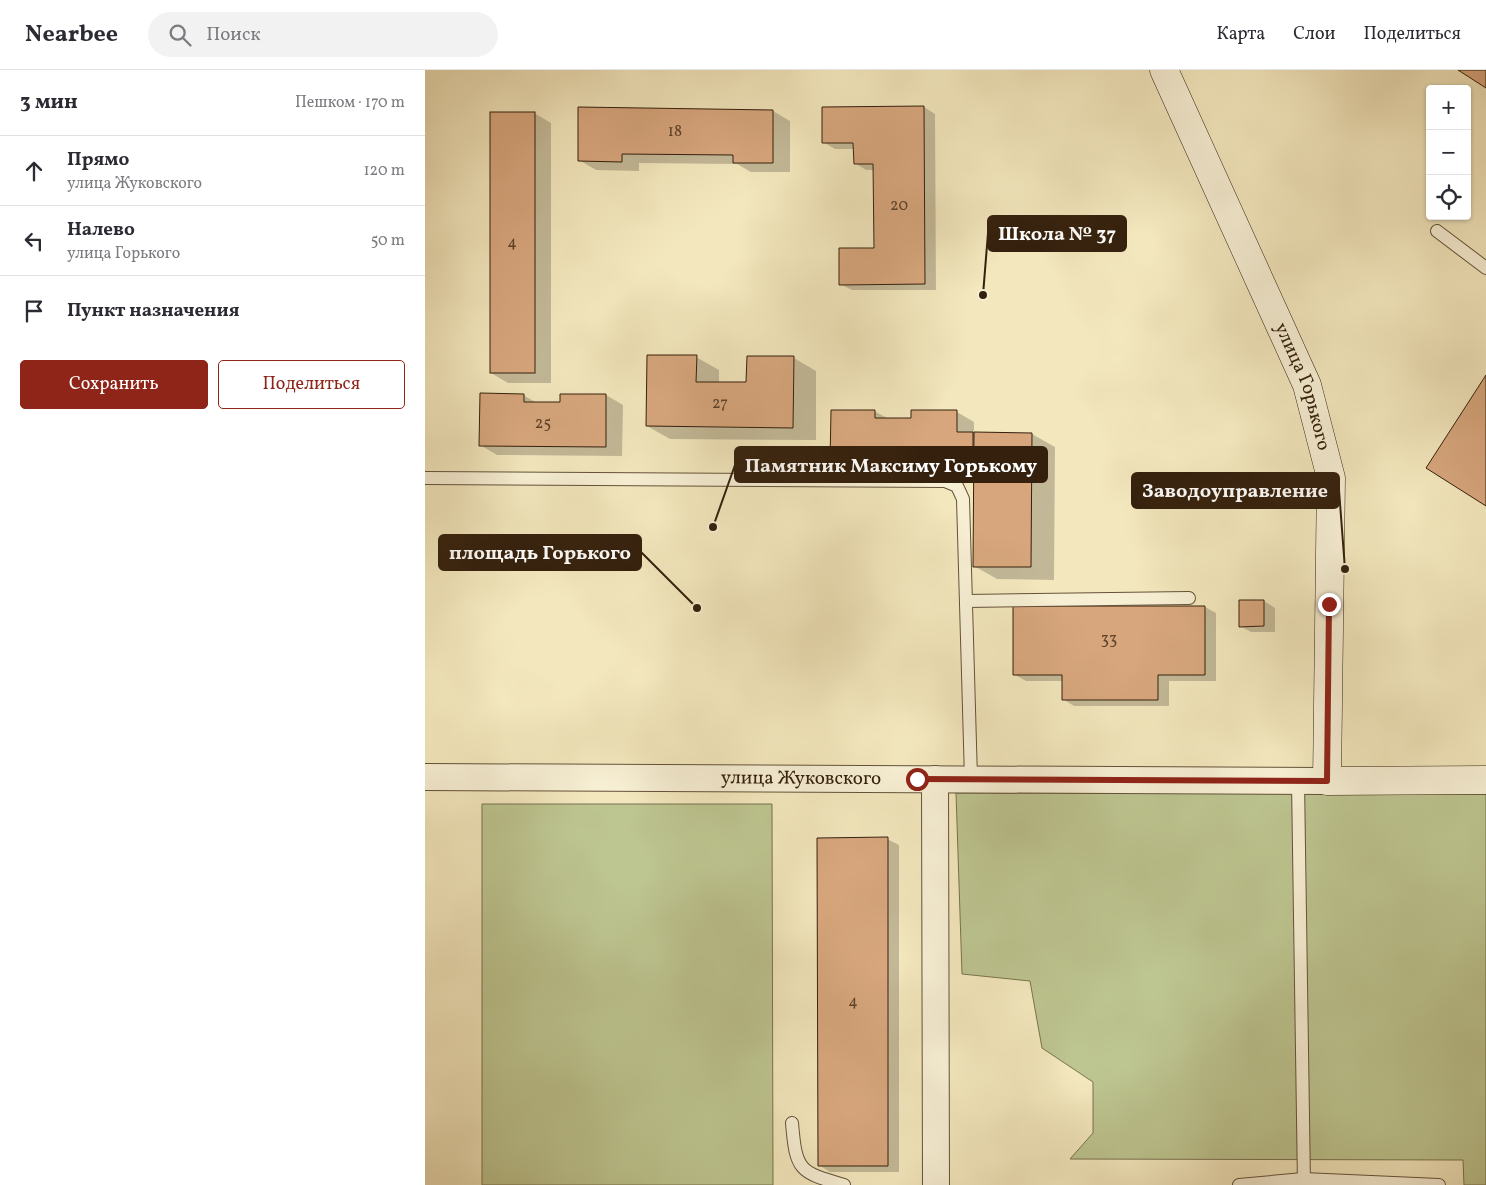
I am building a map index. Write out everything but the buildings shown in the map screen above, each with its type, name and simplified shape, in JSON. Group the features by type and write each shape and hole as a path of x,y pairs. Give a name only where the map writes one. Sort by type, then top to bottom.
{"main road":[{"name":"улица Горького","path":"1164,70 1307,385 1331,478 1327,781"},
{"path":"1327,781 1486,780"}],"street":[{"name":"улица Жуковского","path":"425,777 1327,781"},
{"path":"935,779 936,1185"}],"lane":[{"path":"1437,231 1486,268"},
{"path":"425,478 945,481 957,486 963,499 971,779"},
{"path":"966,601 1189,598"},
{"path":"1298,781 1303,1182"},
{"path":"792,1123 795,1153 800,1165 812,1176 844,1185"},
{"path":"1239,1185 1303,1182 1439,1185"}],"green space":[{"path":"956,793 1486,794 1486,1185 1464,1185 1463,1160 1070,1159 1093,1133 1093,1082 1042,1048 1030,981 962,974"},
{"path":"482,804 772,804 773,1185 482,1185"}],"place":[{"name":"Школа № 37","path":"983,295"},
{"name":"Памятник Максиму Горькому","path":"713,527"},
{"name":"Заводоуправление","path":"1345,569"},
{"name":"площадь Горького","path":"697,608"}],"route":[{"path":"917,779 1327,781 1329,604"}]}
